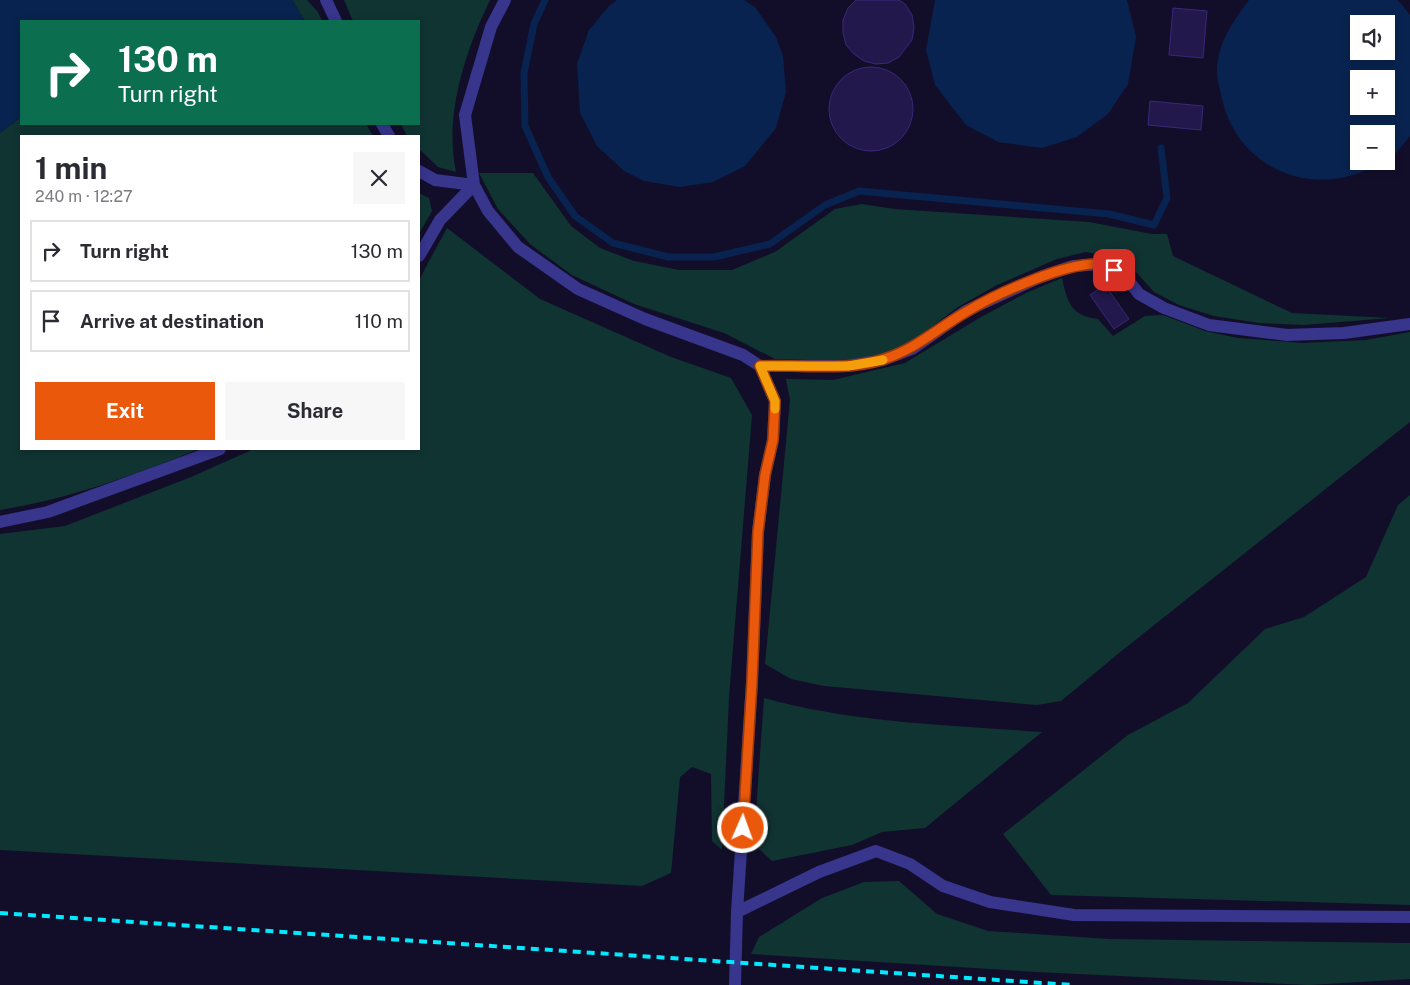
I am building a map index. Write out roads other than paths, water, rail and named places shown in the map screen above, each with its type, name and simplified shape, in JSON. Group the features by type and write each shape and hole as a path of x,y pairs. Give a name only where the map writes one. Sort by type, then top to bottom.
{"lane":[{"path":"326,0 336,20"},
{"path":"505,0 491,27 465,115 474,186 488,211 518,247 578,289 645,319 743,355 760,366 848,366 883,360 912,349 966,311 1038,278 1073,266 1105,264 1124,275 1139,294 1164,308 1209,326 1287,335 1344,333 1410,324"},
{"path":"420,172 435,180 474,186"},
{"path":"420,254 440,220 474,186"},
{"path":"735,985 737,912 752,682 758,532 765,475 773,440 775,401 760,366"},
{"path":"0,522 48,512 217,450"},
{"path":"737,912 819,872 876,851 910,864 943,886 990,902 1074,914 1410,917"}],"water":[{"path":"0,0 292,0 304,20 20,20 20,118 0,133"},
{"path":"617,0 744,0 755,7 776,37 783,56 786,92 776,128 745,166 713,182 680,187 644,181 624,171 597,146 580,113 577,64 589,30 609,6"},
{"path":"935,0 1127,0 1136,37 1128,84 1108,114 1077,137 1042,148 998,142 966,125 935,85 926,50"},
{"path":"1249,0 1398,0 1410,15 1410,136 1395,154 1395,125 1350,125 1350,170 1364,170 1333,179 1307,179 1283,172 1262,160 1243,143 1229,121 1218,80 1217,72 1220,52 1232,25"}],"waterway":[{"path":"545,0 534,24 524,73 525,126 548,177 575,216 613,243 668,257 714,257 770,244 825,205 859,191 1109,214 1154,225 1167,198 1161,148"}],"railway":[{"path":"0,913 1072,985"}]}
